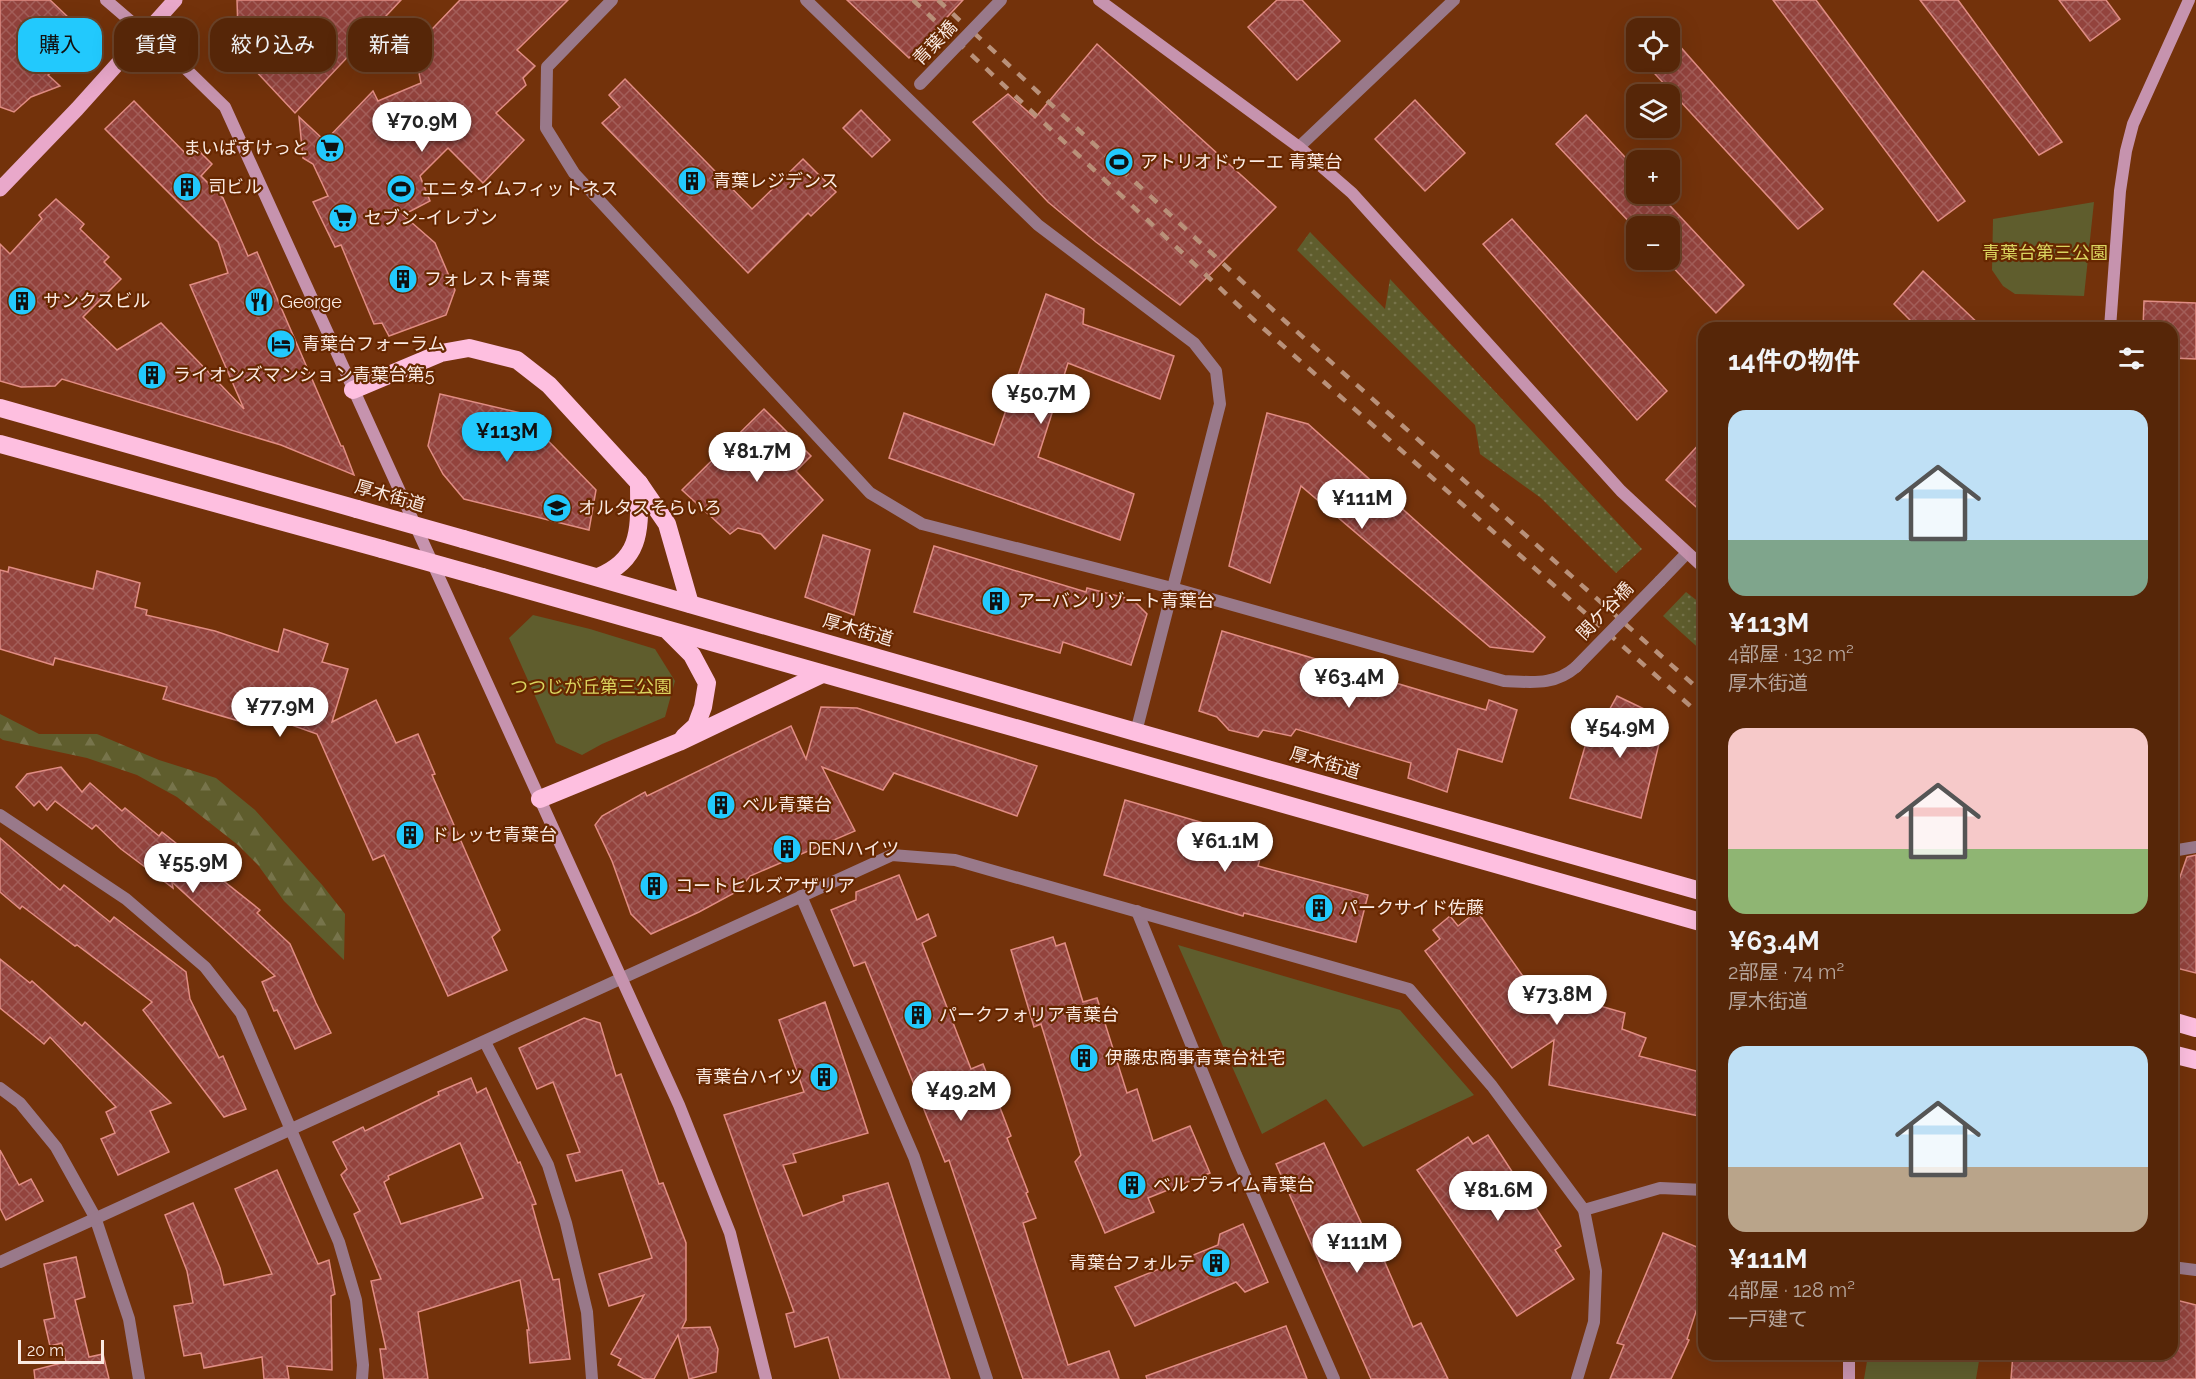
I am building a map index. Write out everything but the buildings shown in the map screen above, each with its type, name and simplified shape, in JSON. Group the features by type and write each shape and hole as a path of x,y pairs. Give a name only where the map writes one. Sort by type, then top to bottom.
{"highway":[{"path":"353,390 441,353 469,348 517,360 549,385 639,483 667,524 690,604"},
{"name":"厚木街道","path":"0,408 1136,732 1698,889"},
{"path":"0,444 482,577 1698,921"},
{"path":"598,578 613,571 625,561 635,546 639,522 639,483"},
{"path":"668,630 693,655 707,683 704,707 696,726 679,742"},
{"path":"540,799 679,742 822,674"},
{"path":"2178,1023 2196,1028"},
{"path":"2178,1056 2196,1060"}],"main road":[{"path":"158,18 175,0"},
{"path":"0,189 77,109 114,66"}],"street":[{"path":"106,0 126,18"},
{"name":"関ケ谷橋","path":"612,0 547,67 546,128 574,173 870,493 922,524 1172,588 1504,681 1553,680 1563,677 1686,554"},
{"path":"806,0 1038,225 1194,343 1216,371 1220,405 1136,732"},
{"name":"青葉橋","path":"908,97 1001,0"},
{"path":"1099,0 1299,147 1353,193 1621,491 1698,563"},
{"path":"1299,147 1455,0"},
{"path":"2110,322 2120,191 2126,152 2133,124 2188,0"},
{"path":"189,72 225,106 679,1105 730,1233 766,1379"},
{"path":"0,815 126,899 205,967 241,1013 339,1242 356,1300 363,1365 362,1379"},
{"path":"2178,850 2196,847"},
{"path":"0,1262 892,855 955,860 1408,989 1492,1086 1584,1210 1596,1271 1594,1322 1578,1379"},
{"path":"801,896 914,1157 987,1379"},
{"path":"1137,911 1236,1155 1334,1379"},
{"path":"485,1042 548,1165 566,1223 587,1312 592,1379"},
{"path":"0,1088 20,1103 56,1147 96,1217 129,1319 139,1379"},
{"path":"1584,1210 1660,1188 1698,1190"},
{"path":"2178,1268 2196,1270"},
{"path":"1849,1360 1849,1379"}],"green space":[{"name":"青葉台第三公園","path":"2094,202 2084,296 2015,294 2003,286 1992,270 1993,219"},
{"path":"1310,232 1385,309 1390,279 1642,549 1616,573 1541,498 1480,454 1475,425 1297,250"},
{"path":"1686,592 1698,601 1698,648 1663,616"},
{"name":"つつじが丘第三公園","path":"533,615 590,629 655,649 675,681 665,717 582,755 556,743 509,638"},
{"path":"0,714 39,734 97,734 159,760 216,778 255,810 345,914 344,960 284,901 258,865 238,845 177,797 137,775 87,758 3,740 0,738"},
{"path":"1178,945 1400,1010 1474,1095 1363,1147 1326,1099 1262,1134"},
{"path":"1867,1360 1979,1360 1976,1379 1864,1379"}],"railway":[{"path":"913,0 1255,321 1698,713"},
{"path":"938,0 971,31 965,38"},
{"path":"960,44 972,31 1286,322 1698,689"}],"place":[{"name":"まいばすけっと","path":"330,148"},
{"name":"アトリオドゥーエ 青葉台","path":"1119,162"},
{"name":"青葉レジデンス","path":"692,181"},
{"name":"司ビル","path":"187,187"},
{"name":"エニタイムフィットネス","path":"401,189"},
{"name":"セブン-イレブン","path":"343,218"},
{"name":"フォレスト青葉","path":"403,279"},
{"name":"サンクスビル","path":"22,301"},
{"name":"George","path":"259,302"},
{"name":"青葉台フォーラム","path":"281,344"},
{"name":"ライオンズマンション青葉台第5","path":"152,375"},
{"name":"オルタスそらいろ","path":"557,508"},
{"name":"アーバンリゾート青葉台","path":"996,601"},
{"name":"ベル青葉台","path":"721,805"},
{"name":"ドレッセ青葉台","path":"410,835"},
{"name":"DENハイツ","path":"787,849"},
{"name":"コートヒルズアザリア","path":"654,886"},
{"name":"パークサイド佐藤","path":"1319,908"},
{"name":"パークフォリア青葉台","path":"918,1015"},
{"name":"伊藤忠商事青葉台社宅","path":"1084,1058"},
{"name":"青葉台ハイツ","path":"824,1077"},
{"name":"ベルプライム青葉台","path":"1132,1185"},
{"name":"青葉台フォルテ","path":"1216,1263"}]}
